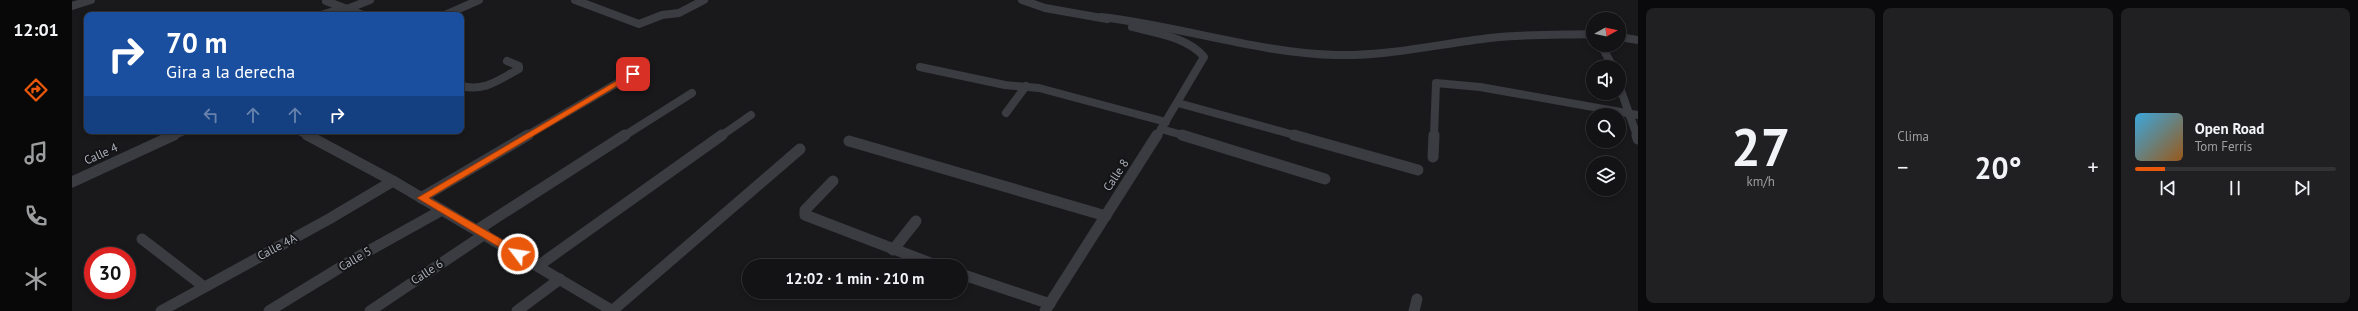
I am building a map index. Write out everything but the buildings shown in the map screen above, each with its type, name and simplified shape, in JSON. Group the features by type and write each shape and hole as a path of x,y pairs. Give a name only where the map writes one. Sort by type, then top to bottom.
{"street":[{"path":"72,6 91,0"},
{"path":"331,12 337,10 348,12 370,0"},
{"path":"452,12 478,0"},
{"path":"575,0 639,24 645,23 662,15 679,13 704,0"},
{"path":"1022,0 1045,8 1136,22 1299,53 1338,55 1391,53 1477,40 1532,35 1586,34"},
{"path":"326,1 348,12"},
{"name":"Calle 8","path":"1047,308 1178,103 1204,57 1201,52 1191,45 1101,17"},
{"path":"1626,38 1638,40"},
{"path":"464,87 474,89 484,88 519,69 519,66 507,61"},
{"path":"920,67 1006,85 1026,86 1107,105 1325,179"},
{"path":"421,198 633,74"},
{"path":"1433,157 1436,83 1480,87 1638,115"},
{"path":"1006,113 1026,86"},
{"name":"Calle 6","path":"370,311 481,232 692,94"},
{"path":"1624,100 1638,139"},
{"path":"1178,103 1418,170"},
{"path":"538,266 751,115"},
{"name":"Calle 4","path":"72,182 177,134"},
{"path":"305,134 393,181 613,311 800,149"},
{"path":"849,142 1106,216"},
{"name":"Calle 4A","path":"161,311 203,286 329,219 393,181"},
{"path":"833,181 805,210 805,215 918,259"},
{"name":"Calle 5","path":"269,311 354,259 442,210"},
{"path":"893,250 916,221"},
{"path":"142,239 203,286"},
{"path":"968,277 1047,308"},
{"path":"517,311 560,279"}],"route":[{"path":"518,254 421,198 633,74"}]}
